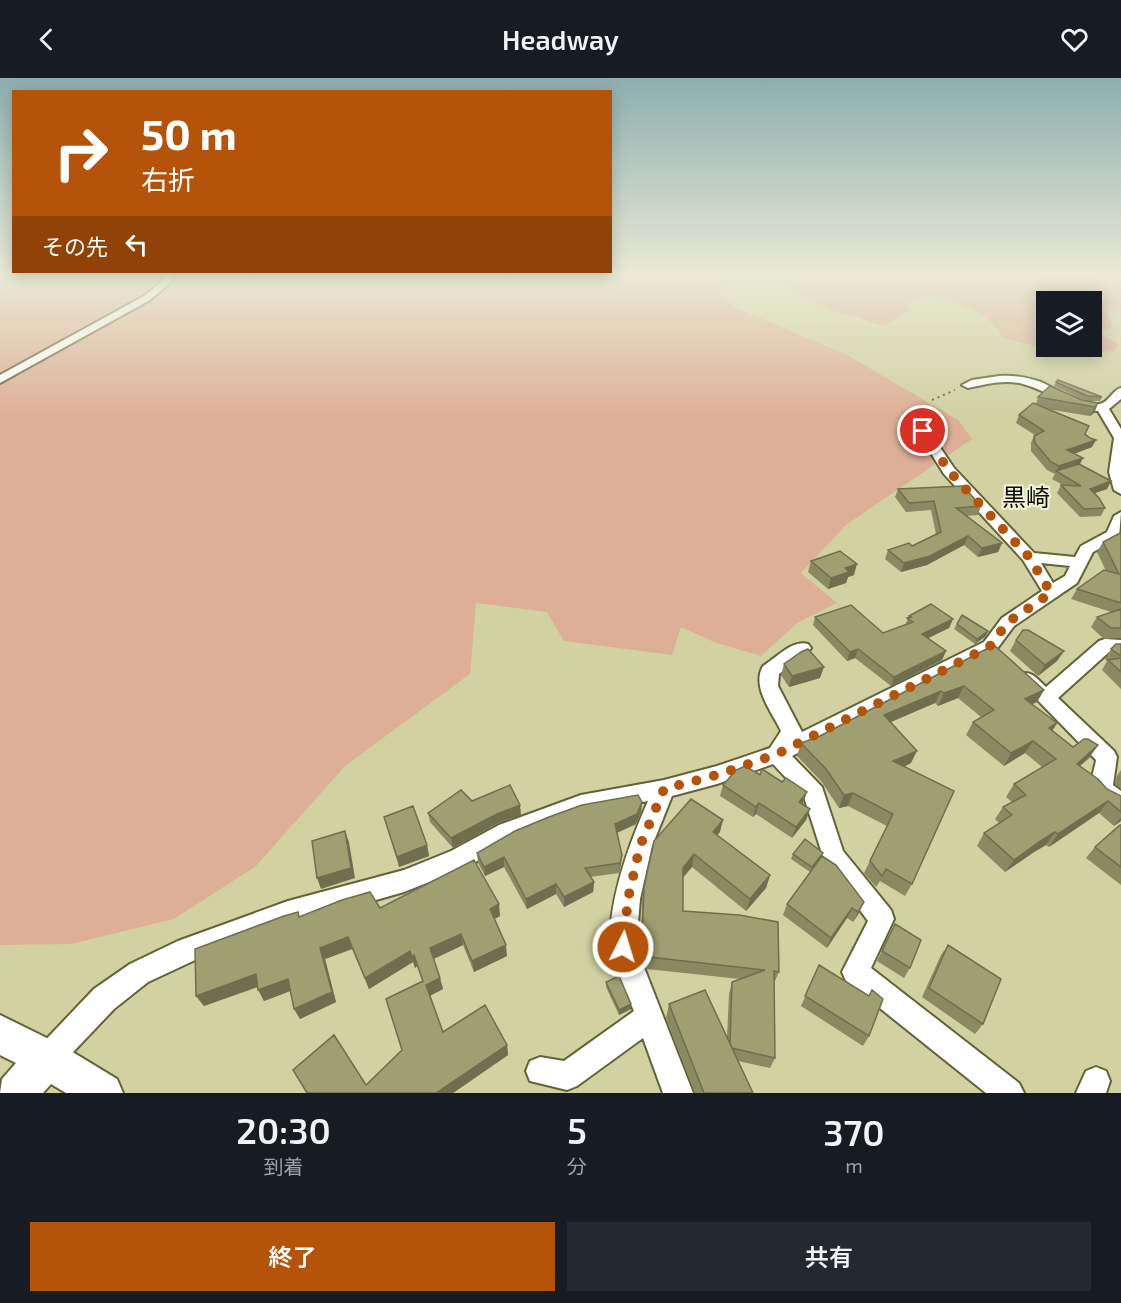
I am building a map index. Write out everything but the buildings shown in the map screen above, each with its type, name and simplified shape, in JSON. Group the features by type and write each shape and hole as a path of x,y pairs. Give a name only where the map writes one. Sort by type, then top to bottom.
{"street":[{"path":"0,380 103,322"},
{"path":"968,385 991,379 1010,378 1029,382 1085,405 1102,408 1119,395"},
{"path":"1102,408 1121,439 1116,472 1121,490"},
{"path":"923,431 949,471 1029,557 1051,593"},
{"path":"16,1093 104,999 139,973 187,950 288,913 404,881 459,859 507,832 552,813 581,804 664,789 717,775 777,754 990,646 1008,622 1071,579 1087,549 1114,535 1121,516"},
{"path":"1029,557 1080,562"},
{"path":"1047,697 1105,645 1121,646"},
{"path":"990,646 1047,697 1107,757 1102,789 1121,803"},
{"path":"777,754 792,732 768,686 770,671 802,648"},
{"path":"777,754 814,793 833,856 882,919 855,972 1009,1093"},
{"path":"664,789 640,846 628,899 623,947 678,1093"},
{"path":"540,1071 567,1076 649,1017"},
{"path":"0,1034 104,1093"}],"path":[{"path":"932,400 968,385"}],"shaded area":[{"path":"0,322 770,322 849,356 958,420 972,439 846,525 801,573 837,603 797,623 761,656 714,642 681,627 672,655 564,641 547,612 476,603 470,674 345,766 256,866 174,919 71,944 0,945"},
{"path":"872,322 890,322 884,326"},
{"path":"992,322 1036,322 1036,346 1003,338"},
{"path":"1102,322 1111,322 1112,326 1102,330"},
{"path":"1102,335 1118,344 1115,351 1102,352"}],"district":[{"name":"黒崎","path":"1026,498"}],"route":[{"path":"623,947 628,899 640,846 664,789 717,775 777,754 948,668 990,646 1008,622 1051,593 1029,557 949,471 923,431"}]}
